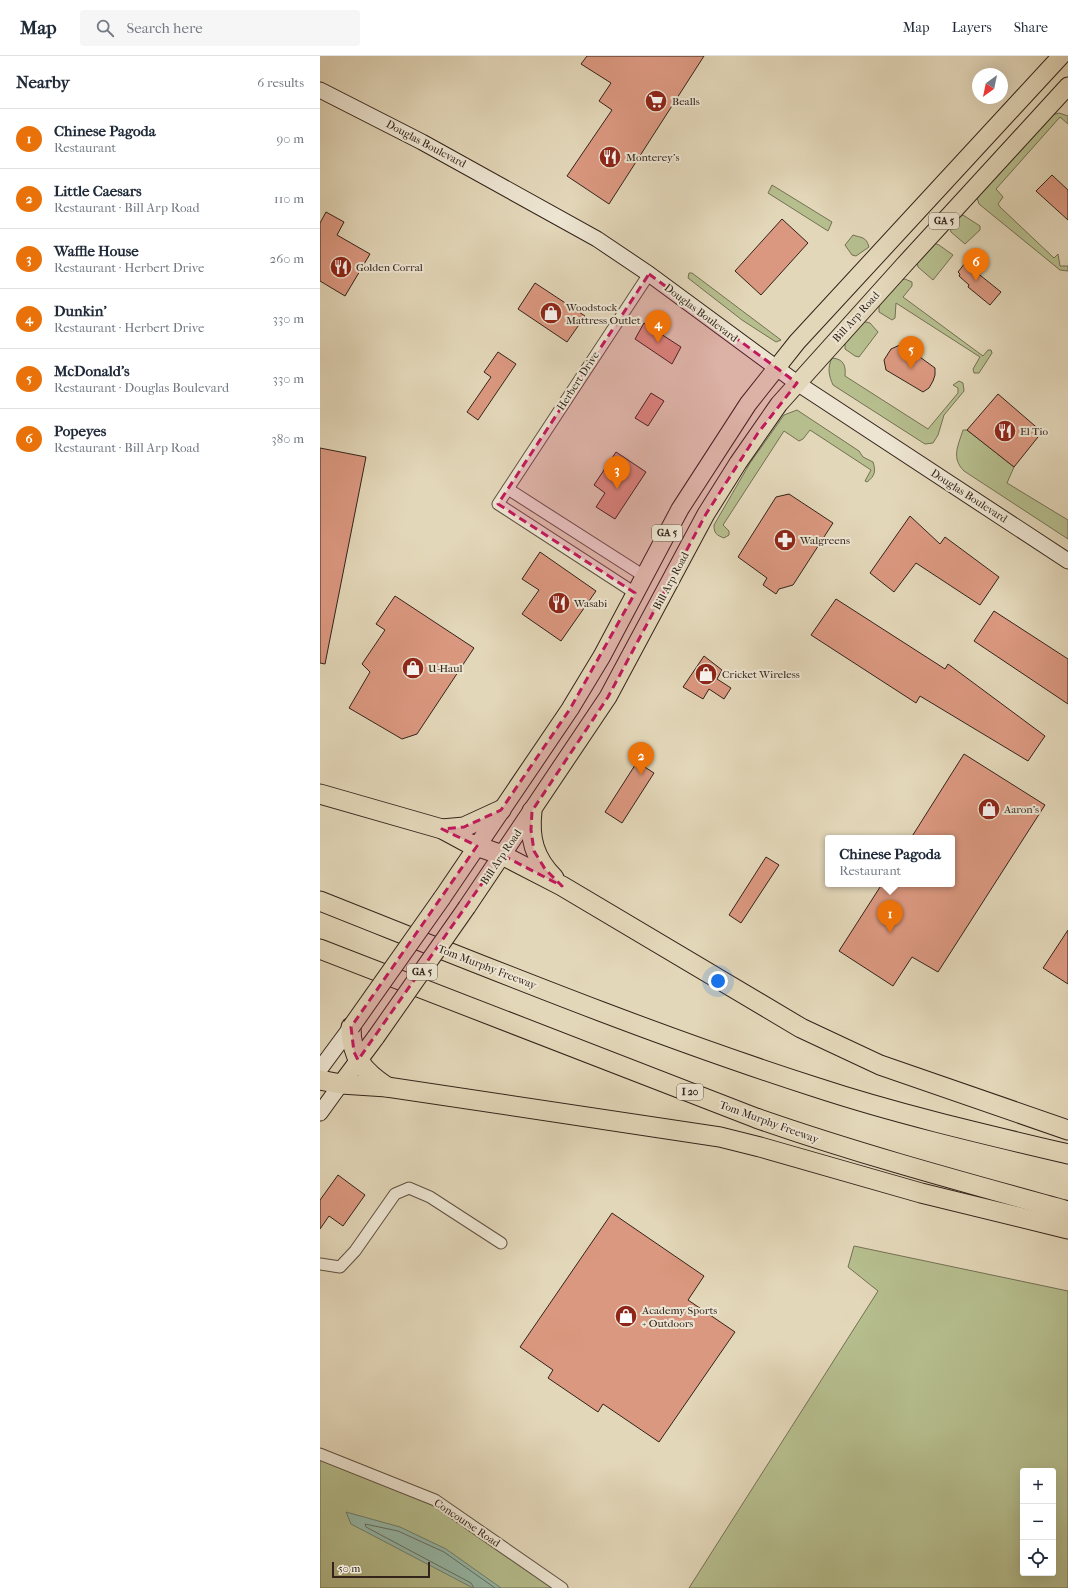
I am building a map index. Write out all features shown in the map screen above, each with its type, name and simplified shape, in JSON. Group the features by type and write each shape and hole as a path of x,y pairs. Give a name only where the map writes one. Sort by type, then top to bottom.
{"highway":[{"path":"320,794 442,829 477,846 502,855 562,886 774,1012 834,1044 880,1065 923,1081 1068,1130"},
{"path":"442,829 464,827 476,823 502,810"},
{"path":"532,811 530,830 534,851 545,869 562,886"},
{"name":"Tom Murphy Freeway","path":"320,901 491,969 682,1041 815,1087 972,1130 1068,1154"},
{"name":"Tom Murphy Freeway","path":"320,949 756,1118 889,1162 1068,1211"},
{"path":"351,1027 352,1045 358,1060 371,1075 387,1087"},
{"path":"320,1080 341,1084 387,1087 720,1137 921,1193 1068,1229"}],"main road":[{"name":"GA 5","path":"320,1069 442,898 577,697 602,656 680,509 748,404 776,368 1062,56"},
{"name":"Bill Arp Road","path":"320,1113 376,1037 467,907 608,697 706,514 758,433 797,383 1068,86"},
{"name":"Douglas Boulevard","path":"320,90 422,142 597,239 648,274 797,383 1068,561"}],"street":[{"name":"Herbert Drive","path":"635,593 498,504 648,274"},
{"path":"508,489 644,576"},
{"path":"320,1264 340,1267 355,1251 395,1194 409,1188 430,1197 501,1243"},
{"name":"Concourse Road","path":"320,1454 435,1500 562,1588"}],"highlighted area":[{"path":"649,274 797,383 758,433 706,514 608,697 532,811 531,830 534,851 545,869 562,886 502,855 358,1060 354,1052 351,1027 477,846 442,829 464,827 501,810 570,709 635,593 498,504"}],"shaded area":[{"path":"1059,113 1068,116 1068,124 1060,117 996,189 1003,197 998,204 1000,207 1054,258 1058,254 1060,266 1068,266 1068,271 1060,270 979,204 977,198 1052,115"},
{"path":"772,185 832,222 828,231 768,193"},
{"path":"963,215 980,226 980,230 965,244 951,232 950,228 959,217"},
{"path":"853,235 865,239 869,247 856,256 852,255 845,245"},
{"path":"934,243 953,255 933,280 918,267 917,263"},
{"path":"689,273 692,273 781,340 776,342 742,320 688,278"},
{"path":"905,279 912,282 912,286 903,297 983,356 988,350 991,350 992,353 979,373 974,373 973,369 980,357 896,303 895,318 892,320 879,312 879,303 900,280"},
{"path":"862,321 870,323 878,332 859,357 845,349 845,341"},
{"path":"832,358 842,361 845,369 845,376 928,429 958,393 958,388 953,385 959,381 963,383 964,391 944,415 938,435 933,443 925,444 833,385 829,372 829,365"},
{"path":"797,410 859,451 863,457 873,462 875,471 872,478 867,482 865,481 871,470 810,430 803,439 799,441 784,431 723,525 729,531 729,535 724,538 719,536 714,530 714,525 750,463 784,415"},
{"path":"963,430 967,430 1014,467 1007,483 1068,520 1068,539 964,471 960,466 957,457"},
{"path":"854,1246 1068,1291 1068,1588 689,1588 878,1291 848,1267"},
{"path":"320,1454 435,1500 562,1588 320,1588"}],"water":[{"path":"346,1512 400,1527 446,1549 501,1588 473,1588 351,1524"}],"building":[{"path":"587,56 704,56 609,204 567,176 612,110 599,101 611,83 581,64"},
{"path":"1052,175 1068,190 1068,220 1036,191"},
{"name":"Golden Corral","path":"326,212 344,222 337,235 370,254 345,296 320,281 320,223"},
{"path":"782,219 808,243 761,295 735,271"},
{"path":"965,263 1001,292 990,305 968,287 969,285 959,276 960,274 958,272"},
{"name":"Woodstock Mattress Outlet","path":"535,283 585,316 567,342 518,309"},
{"path":"644,323 681,347 672,364 635,339"},
{"path":"902,344 935,368 933,381 929,388 923,392 886,370 884,360 891,349"},
{"path":"498,352 516,364 478,420 467,412 491,377 484,372"},
{"path":"651,393 664,401 648,426 635,418"},
{"name":"El Tio","path":"998,394 1042,432 1014,467 967,430"},
{"path":"320,448 366,457 325,664 320,663"},
{"path":"616,452 646,472 615,519 596,507 605,493 594,485"},
{"name":"Walgreens","path":"789,494 833,523 793,585 779,589 776,594 763,585 767,578 738,557 776,497"},
{"path":"910,516 940,544 945,537 999,577 980,605 916,563 894,592 870,573"},
{"name":"Wasabi","path":"540,552 596,591 561,641 522,614 539,590 522,579"},
{"name":"U-Haul","path":"395,596 474,648 417,734 402,739 349,708 370,672 362,664 385,630 376,624"},
{"path":"836,599 945,669 948,664 1045,736 1028,761 920,696 916,703 811,635"},
{"path":"994,611 1068,659 1068,704 974,641"},
{"name":"Cricket Wireless","path":"704,656 722,670 717,679 731,688 724,699 709,689 703,699 683,687"},
{"path":"964,754 1045,805 938,972 912,957 893,986 839,951 880,887 955,887 955,835 913,835"},
{"path":"637,762 654,773 622,823 605,812"},
{"path":"766,857 779,865 741,923 729,915"},
{"path":"1068,930 1068,984 1043,968"},
{"path":"338,1175 365,1195 343,1226 329,1216 320,1229 320,1200"},
{"name":"Academy Sports + Outdoors","path":"612,1213 704,1276 688,1300 735,1332 659,1442 603,1404 598,1412 548,1378 553,1370 520,1347"}],"place":[{"name":"Bealls","path":"656,101"},
{"name":"Monterey's","path":"610,157"},
{"name":"Golden Corral","path":"341,267"},
{"name":"Popeyes","path":"976,281"},
{"name":"Woodstock Mattress Outlet","path":"551,313"},
{"name":"Dunkin'","path":"658,343"},
{"name":"McDonald's","path":"911,369"},
{"name":"El Tio","path":"1005,431"},
{"name":"Waffle House","path":"617,489"},
{"name":"Walgreens","path":"785,540"},
{"name":"Wasabi","path":"559,603"},
{"name":"U-Haul","path":"413,668"},
{"name":"Cricket Wireless","path":"706,674"},
{"name":"Little Caesars","path":"641,775"},
{"name":"Aaron's","path":"989,809"},
{"name":"Chinese Pagoda","path":"890,933"},
{"name":"Academy Sports + Outdoors","path":"626,1316"}]}
